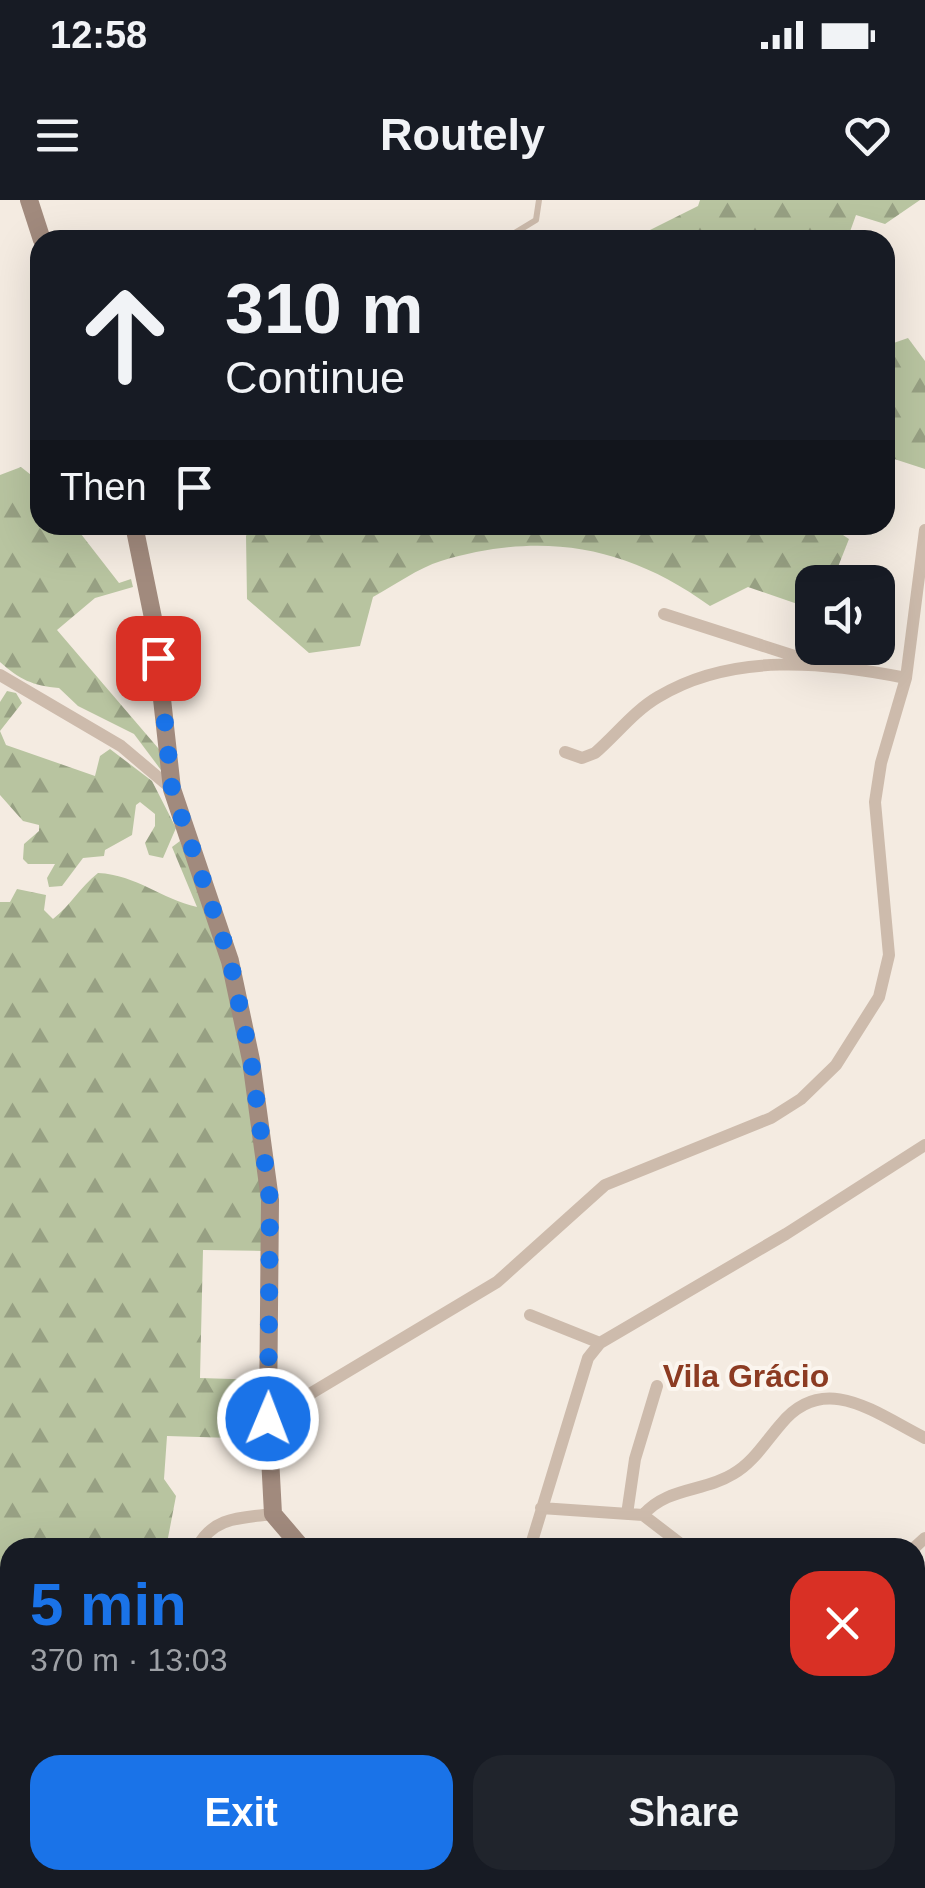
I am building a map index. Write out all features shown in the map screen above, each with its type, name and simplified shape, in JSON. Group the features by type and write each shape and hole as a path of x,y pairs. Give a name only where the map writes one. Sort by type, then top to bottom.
{"street":[{"path":"29,200 39,230"},
{"path":"268,1419 497,1282 605,1185 772,1118 800,1100 836,1065 879,998 889,955 875,802 881,762 906,678 925,530"},
{"path":"136,535 153,618 172,789 230,960 251,1060 270,1200 268,1419 273,1514 293,1538"},
{"path":"664,614 795,657"},
{"path":"566,752 582,758 595,753 658,697 694,680 757,666 795,665"},
{"path":"824,665 906,678"},
{"path":"0,675 120,746 172,789"},
{"path":"533,1538 588,1358 600,1343 786,1234 925,1145"},
{"path":"530,1315 600,1343"},
{"path":"627,1514 635,1459 657,1386"},
{"path":"643,1515 661,1500 732,1475 787,1416 816,1399 845,1398 866,1404 925,1438"},
{"path":"541,1508 643,1515 673,1538"},
{"path":"203,1538 208,1529 220,1522 273,1514"}],"lane":[{"path":"520,230 536,220 539,200"}],"green space":[{"path":"700,200 920,200 885,224 856,215 851,230 650,230 698,206"},
{"path":"908,338 925,361 925,469 895,459 895,343"},
{"path":"21,467 30,474 30,535 82,535 119,583 131,579 133,587 95,598 57,630 164,755 164,774 134,734 78,706 59,688 27,681 0,662 0,475"},
{"path":"246,535 843,535 849,539 839,565 795,565 795,603 748,587 710,606 647,569 582,549 513,547 478,552 432,564 373,597 360,646 309,653 247,599"},
{"path":"7,691 16,693 22,703 0,731 0,702"},
{"path":"0,731 6,745 95,776 100,756 110,749 152,781 176,828 163,858 149,855 145,843 155,826 155,814 140,802 136,805 132,835 105,850 104,856 83,858 62,886 49,887 47,878 55,864 28,864 23,859 24,844 39,831 39,825 23,821 0,795"},
{"path":"180,841 230,990 252,1094 263,1199 264,1251 203,1250 200,1378 264,1380 267,1439 167,1436 164,1479 176,1496 168,1538 0,1538 0,902 10,902 17,889 46,895 44,910 53,919 98,873 125,878 197,907 172,847"}],"district":[{"name":"Vila Grácio","path":"746,1376"}],"route":[{"path":"158,658 172,789 230,960 251,1060 270,1200 268,1419"}]}
